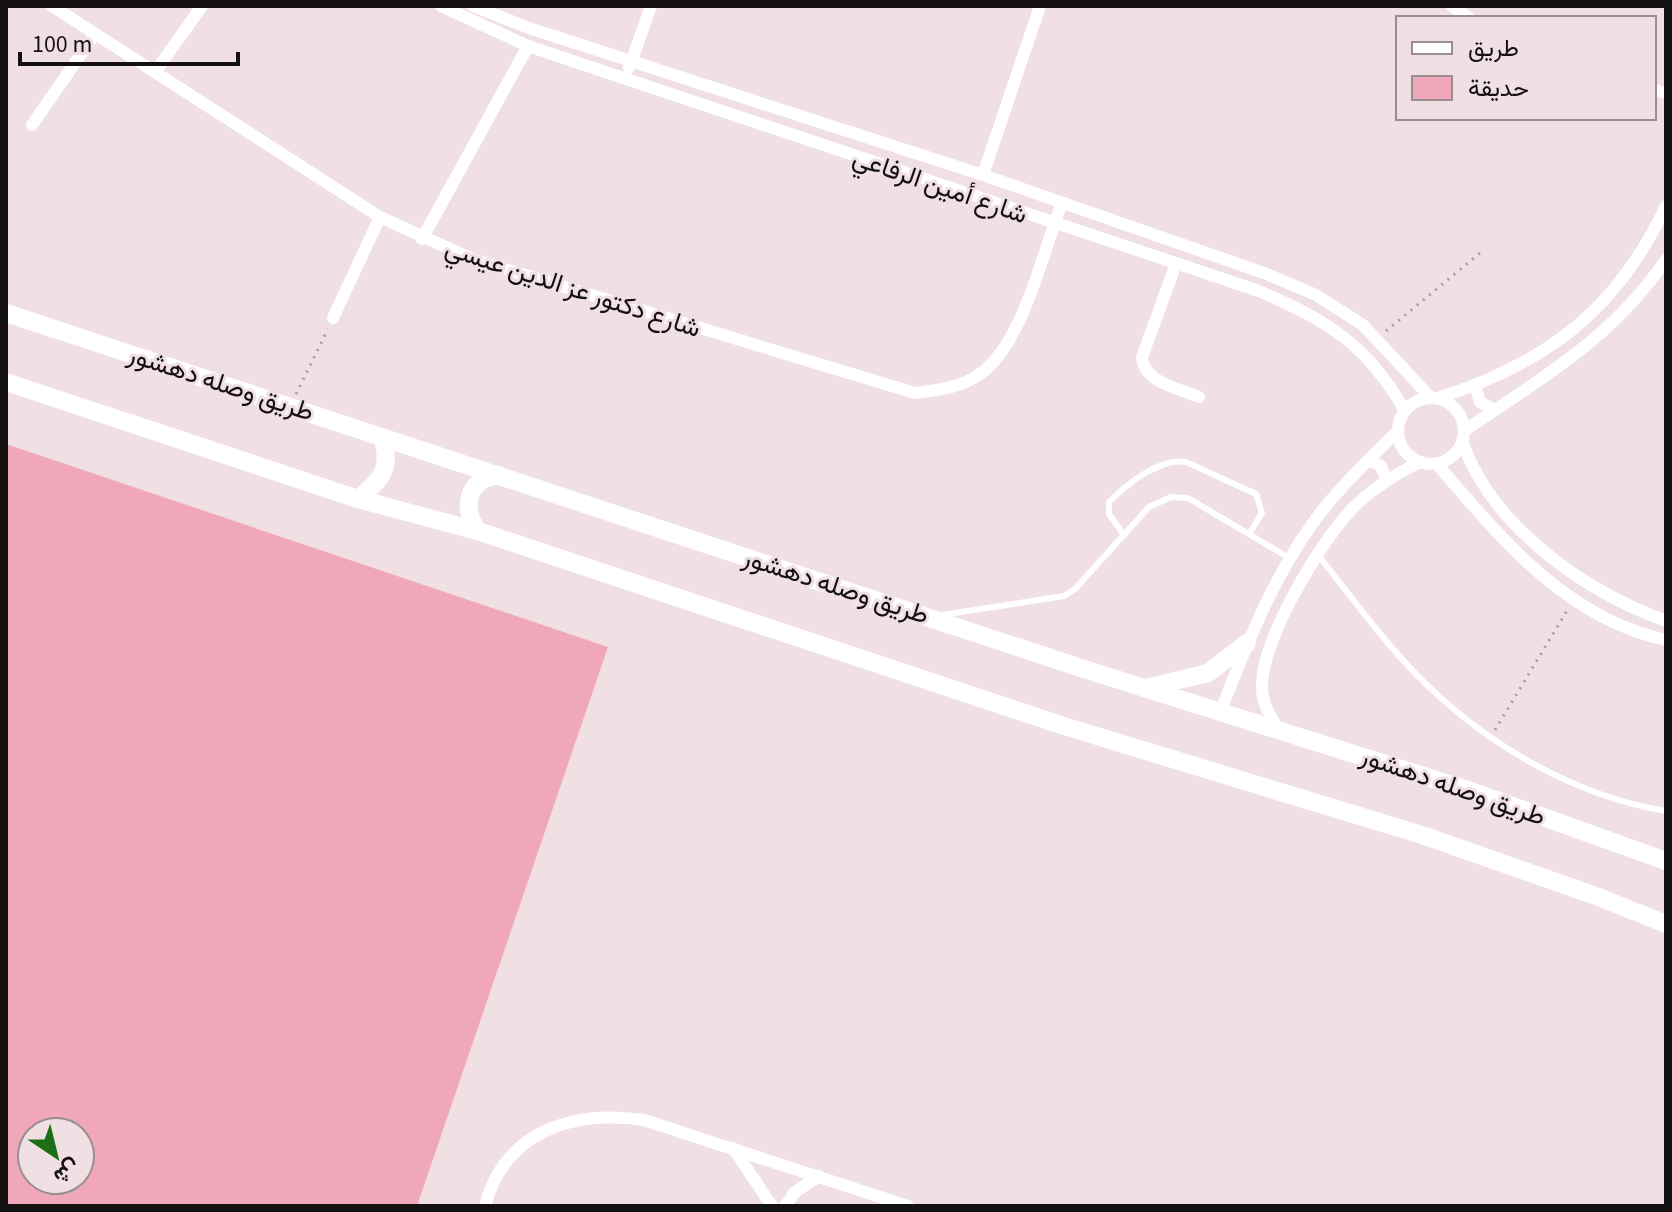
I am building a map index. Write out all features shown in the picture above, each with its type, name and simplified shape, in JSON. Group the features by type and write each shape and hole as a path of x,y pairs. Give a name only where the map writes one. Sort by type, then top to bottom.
{"main road":[{"name":"طريق وصله دهشور","path":"6,313 1145,688 1277,727 1666,861"},
{"path":"6,382 358,499 478,531 1064,726 1422,835 1666,924"},
{"path":"358,499 385,472 388,457 382,437"},
{"path":"478,531 470,521 467,503 473,487 488,476 499,475"},
{"path":"1145,688 1208,673 1247,643"}],"street":[{"name":"شارع دكتور عز الدين عيسي","path":"52,6 380,217 422,239 472,259 915,393 949,389 980,374 1004,350 1062,203"},
{"path":"155,72 202,6"},
{"name":"شارع أمين الرفاعي","path":"441,6 528,46 1259,291 1329,324 1370,358 1405,411"},
{"path":"464,19 472,6"},
{"name":"شارع أمين الرفاعي","path":"472,6 983,175 1225,258 1316,295 1341,309 1376,338 1434,398"},
{"path":"626,79 651,6"},
{"path":"983,175 1040,6"},
{"path":"32,125 95,34"},
{"path":"422,239 528,46"},
{"path":"1221,710 1247,643 1291,559 1326,506 1398,431 1405,411 1412,404 1475,386 1542,351 1587,320 1622,284 1648,244 1666,206"},
{"path":"333,318 380,217"},
{"path":"1277,727 1263,700 1262,685 1281,622 1318,555 1352,509 1387,480 1420,462 1436,463 1453,456 1463,436 1494,410 1558,370 1601,336 1639,299 1666,260"},
{"path":"1176,264 1142,357 1143,368 1152,378 1199,397"},
{"path":"1475,386 1480,402 1494,410"},
{"path":"1434,398 1454,406 1477,474 1535,542 1591,585 1666,621"},
{"path":"1398,431 1404,450 1420,462"},
{"path":"1369,460 1381,466 1387,480"},
{"path":"1436,463 1535,571 1573,600 1627,628 1666,640"},
{"path":"1261,613 1281,622"},
{"path":"485,1206 489,1190 509,1159 537,1135 571,1120 607,1115 644,1120 908,1206"},
{"path":"733,1148 772,1206"},
{"path":"785,1206 795,1192 819,1176"}],"lane":[{"path":"1124,535 1109,514 1109,502 1158,466 1175,460 1186,462 1256,494 1262,513 1249,534"},
{"path":"932,616 1064,596 1156,503 1180,497 1188,498 1291,559"},
{"path":"1318,555 1414,672 1460,714 1491,736 1581,786 1629,803 1666,811"}],"path":[{"path":"1376,338 1480,253"},
{"path":"291,405 333,318"},
{"path":"1491,736 1573,600"}],"green space":[{"path":"6,444 608,647 417,1206 6,1206"}]}
